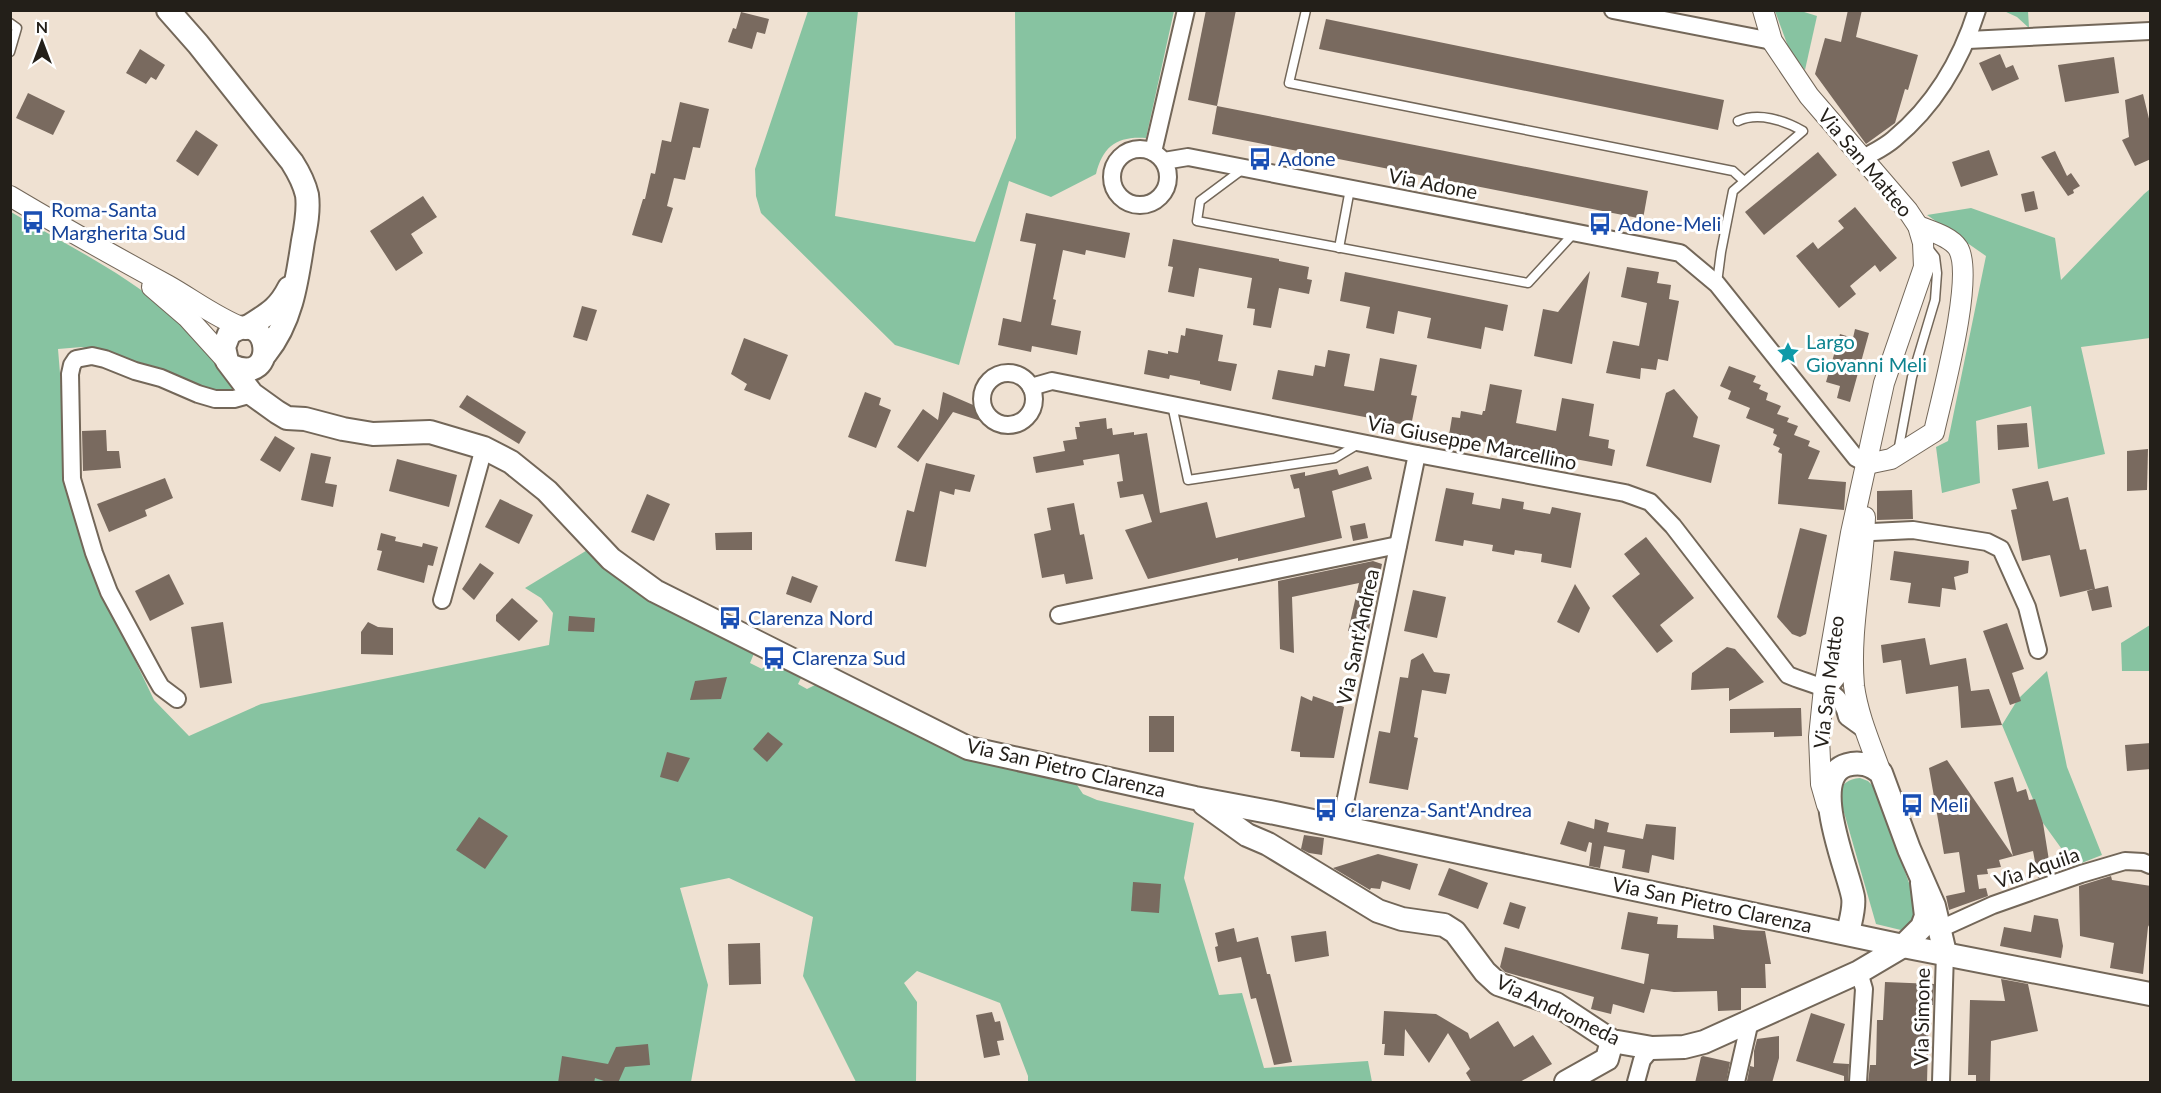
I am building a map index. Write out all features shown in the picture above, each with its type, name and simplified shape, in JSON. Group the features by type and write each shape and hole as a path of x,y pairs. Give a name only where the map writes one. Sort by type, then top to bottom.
{"main road":[{"path":"168,10 292,162 303,179 305,188 308,215 299,268 294,294 284,322 263,358 247,370 230,363 224,347 225,340 230,334 274,310 281,303 299,268"},
{"path":"244,328 259,333 263,339 261,378 266,389 274,399 305,419"},
{"name":"Via San Pietro Clarenza","path":"230,363 252,394 266,406 287,418 305,419 374,434 430,432 484,448 510,462 547,491 611,559 655,591 968,748 1195,798 1903,946 2151,994"},
{"path":"1830,814 1830,783 1836,770 1846,765 1859,763 1871,765 1881,774"},
{"name":"Via San Matteo","path":"1881,774 1922,883 1934,906 1945,953"},
{"name":"Via Andromeda","path":"1195,798 1247,835 1268,844 1378,911 1402,919 1444,925 1455,932 1485,972 1498,984 1556,1004 1612,1041 1652,1048 1684,1047 1704,1042 1859,972 1903,946 1922,927 1926,916 1922,883"},
{"path":"1268,844 1263,827 1268,818 1275,813"},
{"name":"Via San Matteo","path":"1830,814 1854,900 1848,933"},
{"path":"1566,1083 1607,1059 1612,1041"}],"street":[{"name":"Via Adone","path":"1186,10 1159,156 1188,157 1680,253 1717,284 1856,458 1867,464"},
{"path":"1613,10 1772,41"},
{"name":"Via San Matteo","path":"1763,10 1772,41 1809,96 1908,211 1920,235 1924,267 1884,383 1867,464 1858,533 1824,688 1819,762 1821,784 1830,814"},
{"path":"1862,159 1893,141 1938,94 1968,40 1977,10"},
{"path":"1968,40 2151,31"},
{"path":"10,196 168,286 221,319 244,328"},
{"path":"1867,464 1892,459 1934,432 1961,302 1963,278 1959,249 1952,241 1920,235"},
{"path":"123,262 188,318 230,363"},
{"path":"177,699 161,687 154,675 110,592 94,553 72,479 70,374 72,365 76,359 92,356 161,378 215,399 234,399 252,394"},
{"name":"Via Giuseppe Marcellino","path":"1031,387 1052,381 1625,493 1650,502 1673,526 1788,675 1824,688"},
{"path":"442,600 484,448"},
{"name":"Via Sant'Andrea","path":"1340,827 1417,454"},
{"path":"1858,533 1913,530 1987,542 2001,549 2027,607 2038,650"},
{"name":"Via San Matteo","path":"1858,533 1857,616 1853,654 1854,687 1865,730 1881,774"},
{"path":"1059,615 1398,545"},
{"path":"1857,616 1846,624 1839,674 1832,684 1824,688 1845,704 1847,717 1865,730"},
{"name":"Via Aquila","path":"1940,929 1993,904 2081,874 2125,861 2151,865"},
{"name":"Via Simone","path":"1941,1083 1945,953"},
{"path":"1858,1083 1864,989 1859,972"},
{"path":"1736,1083 1750,1021"},
{"path":"1636,1083 1642,1060 1652,1048"}],"lane":[{"path":"1306,10 1289,83 1733,171 1744,181"},
{"path":"10,23 17,28 10,52"},
{"path":"1717,284 1732,191 1803,131 1787,122 1758,117 1749,116 1738,121"},
{"path":"1244,168 1200,201 1197,221 1528,283 1575,233"},
{"path":"1339,248 1350,189"},
{"path":"1897,455 1912,377 1935,300 1937,273 1935,257 1920,235"},
{"path":"1172,405 1188,480 1335,458 1360,443"}],"green space":[{"path":"808,11 858,11 835,216 975,242 1016,138 1015,11 1174,11 1146,138 1119,141 1107,150 1096,174 1051,197 1009,181 959,365 895,345 761,213 756,196 755,169"},
{"path":"1775,11 1801,11 1817,16 1805,70 1789,49"},
{"path":"2004,11 2028,11 2029,28 2017,17"},
{"path":"2150,189 2150,338 2081,347 2105,454 2038,469 2031,406 1976,421 1980,483 1942,493 1936,447 1948,441 1986,256 1927,215 1971,208 2055,238 2061,280"},
{"path":"11,212 111,270 149,296 187,329 243,391 212,392 99,351 82,347 58,349 69,483 88,562 154,700 189,736 261,704 549,645 553,613 541,598 525,588 589,549 634,590 755,651 750,663 762,669 769,659 802,676 798,684 807,689 817,684 968,760 1075,782 1083,794 1097,800 1194,823 1184,878 1219,995 1242,993 1264,1068 1368,1061 1372,1082 1028,1082 1028,1076 1000,1003 917,971 904,983 917,1002 916,1082 856,1082 803,976 813,917 729,878 680,888 708,985 691,1082 11,1082"},
{"path":"2150,625 2150,671 2122,671 2121,643"},
{"path":"2047,671 2067,767 2102,855 2074,866 2043,823 2002,725 2018,699"},
{"path":"1860,778 1868,781 1874,787 1916,902 1916,919 1905,931 1876,924 1839,795 1846,782"}],"building":[{"path":"1206,10 1236,10 1217,106 1188,100"},
{"path":"1848,10 1862,10 1856,37 1918,55 1895,123 1866,144 1815,74 1825,38 1841,42"},
{"path":"741,12 769,19 765,34 757,32 752,49 728,42 733,28 736,29"},
{"path":"1326,19 1724,100 1718,130 1319,49"},
{"path":"140,49 165,65 156,80 151,77 146,84 126,73"},
{"path":"2000,54 2006,68 2013,65 2019,79 1992,91 1979,63"},
{"path":"2114,57 2119,93 2065,102 2058,65"},
{"path":"28,93 65,111 53,135 16,118"},
{"path":"2143,94 2151,127 2151,159 2135,166 2122,140 2129,137 2125,100"},
{"path":"680,102 709,109 700,148 693,147 685,180 674,178 667,206 673,208 662,243 632,235 643,199 645,199 651,173 655,174 662,140 671,142"},
{"path":"1217,106 1648,191 1643,219 1212,134"},
{"path":"196,130 218,145 198,176 176,161"},
{"path":"1989,150 1998,175 1961,187 1952,162"},
{"path":"2055,151 2067,176 2071,173 2080,186 2068,196 2041,157"},
{"path":"1818,152 1837,175 1764,235 1745,212"},
{"path":"2034,191 2038,209 2025,212 2021,194"},
{"path":"423,196 437,217 411,234 423,253 396,271 370,231"},
{"path":"1855,207 1897,258 1880,272 1875,265 1850,286 1856,294 1839,308 1796,256 1813,242 1818,249 1844,228 1838,221"},
{"path":"1026,213 1130,233 1125,258 1086,250 1085,255 1063,250 1053,299 1056,300 1051,325 1081,331 1077,355 1032,346 1031,352 998,345 1003,318 1021,322 1036,244 1020,241"},
{"path":"1173,239 1309,267 1307,279 1312,280 1309,294 1279,288 1271,328 1253,325 1255,309 1247,308 1252,278 1199,268 1194,297 1168,292 1173,267 1168,266"},
{"path":"1627,267 1659,272 1657,283 1671,285 1669,299 1679,301 1668,361 1658,359 1656,370 1641,368 1640,379 1606,373 1613,341 1639,346 1647,303 1621,297"},
{"path":"1590,271 1572,364 1534,356 1543,309 1558,312"},
{"path":"1345,272 1508,305 1503,331 1485,327 1481,349 1427,338 1431,318 1398,311 1394,334 1366,328 1370,307 1340,301"},
{"path":"582,306 597,310 587,341 573,337"},
{"path":"1186,328 1223,335 1218,361 1237,364 1231,391 1200,384 1200,381 1170,375 1169,379 1144,374 1148,350 1168,354 1168,351 1178,353 1181,335 1185,336"},
{"path":"1855,329 1869,333 1850,402 1837,398 1840,386 1826,382 1840,334 1853,338"},
{"path":"744,338 788,355 770,400 744,390 747,384 731,374"},
{"path":"1328,350 1350,354 1344,386 1374,391 1380,358 1417,365 1411,395 1417,396 1411,426 1272,399 1278,370 1313,376 1315,365 1325,367"},
{"path":"1729,366 1756,376 1753,382 1761,385 1759,389 1768,393 1766,400 1781,406 1777,414 1789,418 1787,422 1798,426 1794,435 1810,441 1808,446 1820,451 1808,479 1846,482 1844,510 1778,504 1782,454 1778,452 1780,448 1773,445 1777,435 1773,433 1774,429 1746,418 1750,408 1728,399 1731,391 1720,386"},
{"path":"1490,384 1522,390 1516,423 1556,431 1562,398 1594,404 1589,436 1609,440 1608,448 1615,450 1612,466 1449,435 1452,417 1460,418 1461,411 1482,415 1485,411"},
{"path":"1674,389 1698,417 1693,437 1720,445 1711,483 1646,466 1666,393"},
{"path":"865,392 881,398 879,405 891,410 876,448 848,437"},
{"path":"943,392 994,414 990,424 953,412 918,462 897,447 923,409 938,420"},
{"path":"467,395 526,432 519,444 459,407"},
{"path":"1106,418 1107,429 1112,428 1113,435 1147,433 1160,513 1207,502 1216,538 1305,517 1299,488 1294,489 1290,475 1305,472 1305,476 1337,469 1339,475 1368,466 1372,479 1332,491 1342,538 1238,561 1238,558 1148,579 1125,530 1152,522 1143,494 1120,498 1117,482 1123,481 1119,454 1083,460 1084,465 1036,473 1033,457 1065,451 1063,441 1077,439 1075,427 1080,427 1079,422"},
{"path":"2027,423 2029,447 1998,450 1997,425"},
{"path":"106,430 107,451 119,451 121,468 83,471 82,431"},
{"path":"275,436 295,448 280,472 260,460"},
{"path":"2148,449 2147,490 2127,491 2127,451"},
{"path":"311,453 331,457 325,483 337,485 333,507 301,500"},
{"path":"397,459 457,475 449,507 389,491"},
{"path":"926,463 975,475 970,492 955,489 954,495 940,491 926,567 895,561 907,510 914,512"},
{"path":"165,478 173,498 145,510 147,516 109,532 97,504"},
{"path":"2048,481 2053,501 2068,497 2080,550 2086,549 2095,589 2108,586 2112,607 2092,611 2087,591 2093,589 2060,597 2050,555 2022,561 2011,510 2017,509 2012,489"},
{"path":"1446,488 1474,493 1472,504 1500,509 1502,498 1524,502 1523,509 1550,514 1552,507 1581,513 1571,568 1541,562 1542,554 1515,550 1514,555 1492,551 1493,545 1464,540 1463,546 1435,541"},
{"path":"1912,490 1913,519 1877,520 1877,491"},
{"path":"647,494 670,504 654,541 631,532"},
{"path":"500,499 533,515 519,544 485,527"},
{"path":"1074,503 1080,535 1084,534 1093,579 1066,584 1064,574 1042,578 1034,534 1051,530 1047,508"},
{"path":"1365,523 1368,538 1353,541 1350,526"},
{"path":"1800,528 1827,535 1806,634 1800,637 1792,634 1777,617"},
{"path":"752,532 752,550 716,550 715,533"},
{"path":"381,533 396,537 395,541 422,547 423,543 438,547 433,566 428,565 424,583 377,570 382,551 377,550"},
{"path":"1646,537 1694,598 1660,625 1673,641 1657,653 1612,596 1640,574 1624,554"},
{"path":"1894,551 1969,561 1968,573 1954,577 1956,590 1942,588 1940,607 1908,603 1911,583 1890,580"},
{"path":"1373,561 1382,564 1368,635 1348,631 1359,583 1292,597 1294,653 1280,649 1278,581"},
{"path":"480,563 494,573 474,600 462,589"},
{"path":"169,574 184,604 150,621 135,591"},
{"path":"792,576 818,586 811,603 786,594"},
{"path":"1575,584 1590,608 1579,633 1557,622"},
{"path":"1413,590 1446,597 1437,638 1404,631"},
{"path":"512,598 538,621 519,641 496,621 496,615"},
{"path":"569,616 595,618 594,632 568,631"},
{"path":"223,622 232,683 200,688 191,627"},
{"path":"368,622 378,627 393,628 393,655 361,654 361,632"},
{"path":"2007,623 2024,669 2012,673 2021,701 2010,705 1983,631"},
{"path":"1925,638 1930,665 1966,658 1971,691 1989,689 2002,725 1961,728 1958,686 1906,694 1901,660 1883,663 1881,645"},
{"path":"1727,647 1735,649 1764,682 1729,701 1729,688 1691,690 1692,673"},
{"path":"1423,653 1434,672 1450,674 1446,694 1422,690 1414,737 1418,738 1408,790 1369,783 1379,731 1390,733 1400,677 1408,678 1411,660"},
{"path":"727,677 721,699 690,700 695,681"},
{"path":"1301,696 1312,701 1313,696 1344,707 1334,758 1300,757 1300,752 1291,751"},
{"path":"1801,708 1802,736 1774,737 1774,732 1730,733 1730,709"},
{"path":"1149,716 1174,716 1174,752 1149,752"},
{"path":"768,732 783,744 767,762 753,749"},
{"path":"2151,743 2151,769 2127,771 2125,745"},
{"path":"667,752 690,758 678,782 660,777"},
{"path":"1947,760 2013,856 1994,782 2013,777 2017,792 2026,789 2029,800 2035,799 2043,823 2051,873 2038,878 2033,851 1999,860 2001,867 1987,869 1988,874 1977,875 1979,889 1986,888 1988,896 1949,910 1946,896 1965,892 1959,852 1944,854 1929,768"},
{"path":"479,817 508,836 485,869 456,850"},
{"path":"1595,819 1609,823 1607,832 1643,839 1646,824 1676,827 1674,860 1652,855 1649,873 1622,868 1625,850 1604,846 1600,868 1589,866 1592,843 1589,842 1586,852 1560,844 1568,821 1594,829"},
{"path":"1304,835 1324,838 1322,855 1301,849"},
{"path":"1378,854 1418,864 1410,890 1382,881 1380,889 1371,888 1370,890 1333,868"},
{"path":"1449,868 1488,883 1478,909 1438,895"},
{"path":"2111,876 2112,880 2151,886 2151,921 2148,927 2143,974 2110,968 2114,943 2080,936 2079,886"},
{"path":"1133,882 1161,884 1159,913 1131,911"},
{"path":"1510,902 1526,907 1519,929 1503,924"},
{"path":"1628,912 1658,917 1657,924 1678,925 1677,938 1714,939 1713,925 1765,931 1771,964 1765,964 1766,988 1741,988 1741,1010 1718,1011 1717,991 1674,992 1651,989 1644,1013 1613,1004 1611,1014 1591,1009 1594,997 1505,972 1500,967 1505,947 1644,984 1649,954 1621,949"},
{"path":"2034,915 2058,919 2063,946 2061,958 2000,946 2004,927 2031,932"},
{"path":"1234,928 1237,942 1258,937 1267,974 1270,974 1292,1062 1274,1065 1256,998 1251,999 1241,957 1218,962 1215,933"},
{"path":"1326,931 1329,956 1295,962 1291,936"},
{"path":"760,943 761,984 729,985 728,944"},
{"path":"2001,979 2028,984 2038,1031 1991,1041 1990,1083 1976,1083 1976,1075 1968,1075 1970,1000 2005,1001"},
{"path":"1885,982 1934,984 1933,1005 1929,1005 1927,1083 1868,1083 1870,1065 1876,1065 1877,1020 1883,1020"},
{"path":"1384,1011 1436,1014 1468,1033 1470,1039 1498,1021 1514,1047 1533,1035 1552,1064 1518,1083 1472,1083 1466,1073 1470,1069 1448,1033 1429,1063 1405,1029 1404,1056 1384,1055 1385,1044 1382,1044"},
{"path":"992,1012 995,1022 1000,1021 1004,1040 997,1041 1000,1055 984,1058 976,1015"},
{"path":"1811,1013 1845,1024 1833,1063 1849,1064 1848,1083 1844,1083 1844,1076 1796,1061"},
{"path":"1779,1036 1779,1058 1772,1083 1747,1081 1750,1066 1754,1067 1757,1039"},
{"path":"648,1044 650,1065 625,1067 618,1083 595,1078 594,1083 558,1083 562,1056 608,1064 616,1047"},
{"path":"1703,1056 1730,1062 1726,1083 1695,1083"}],"place":[{"name":"Adone","path":"1260,159"},
{"name":"Roma-Santa Margherita Sud","path":"33,222"},
{"name":"Adone-Meli","path":"1600,224"},
{"name":"Largo Giovanni Meli","path":"1788,353"},
{"name":"Clarenza Nord","path":"730,618"},
{"name":"Clarenza Sud","path":"774,658"},
{"name":"Meli","path":"1912,805"},
{"name":"Clarenza-Sant'Andrea","path":"1326,810"}]}
